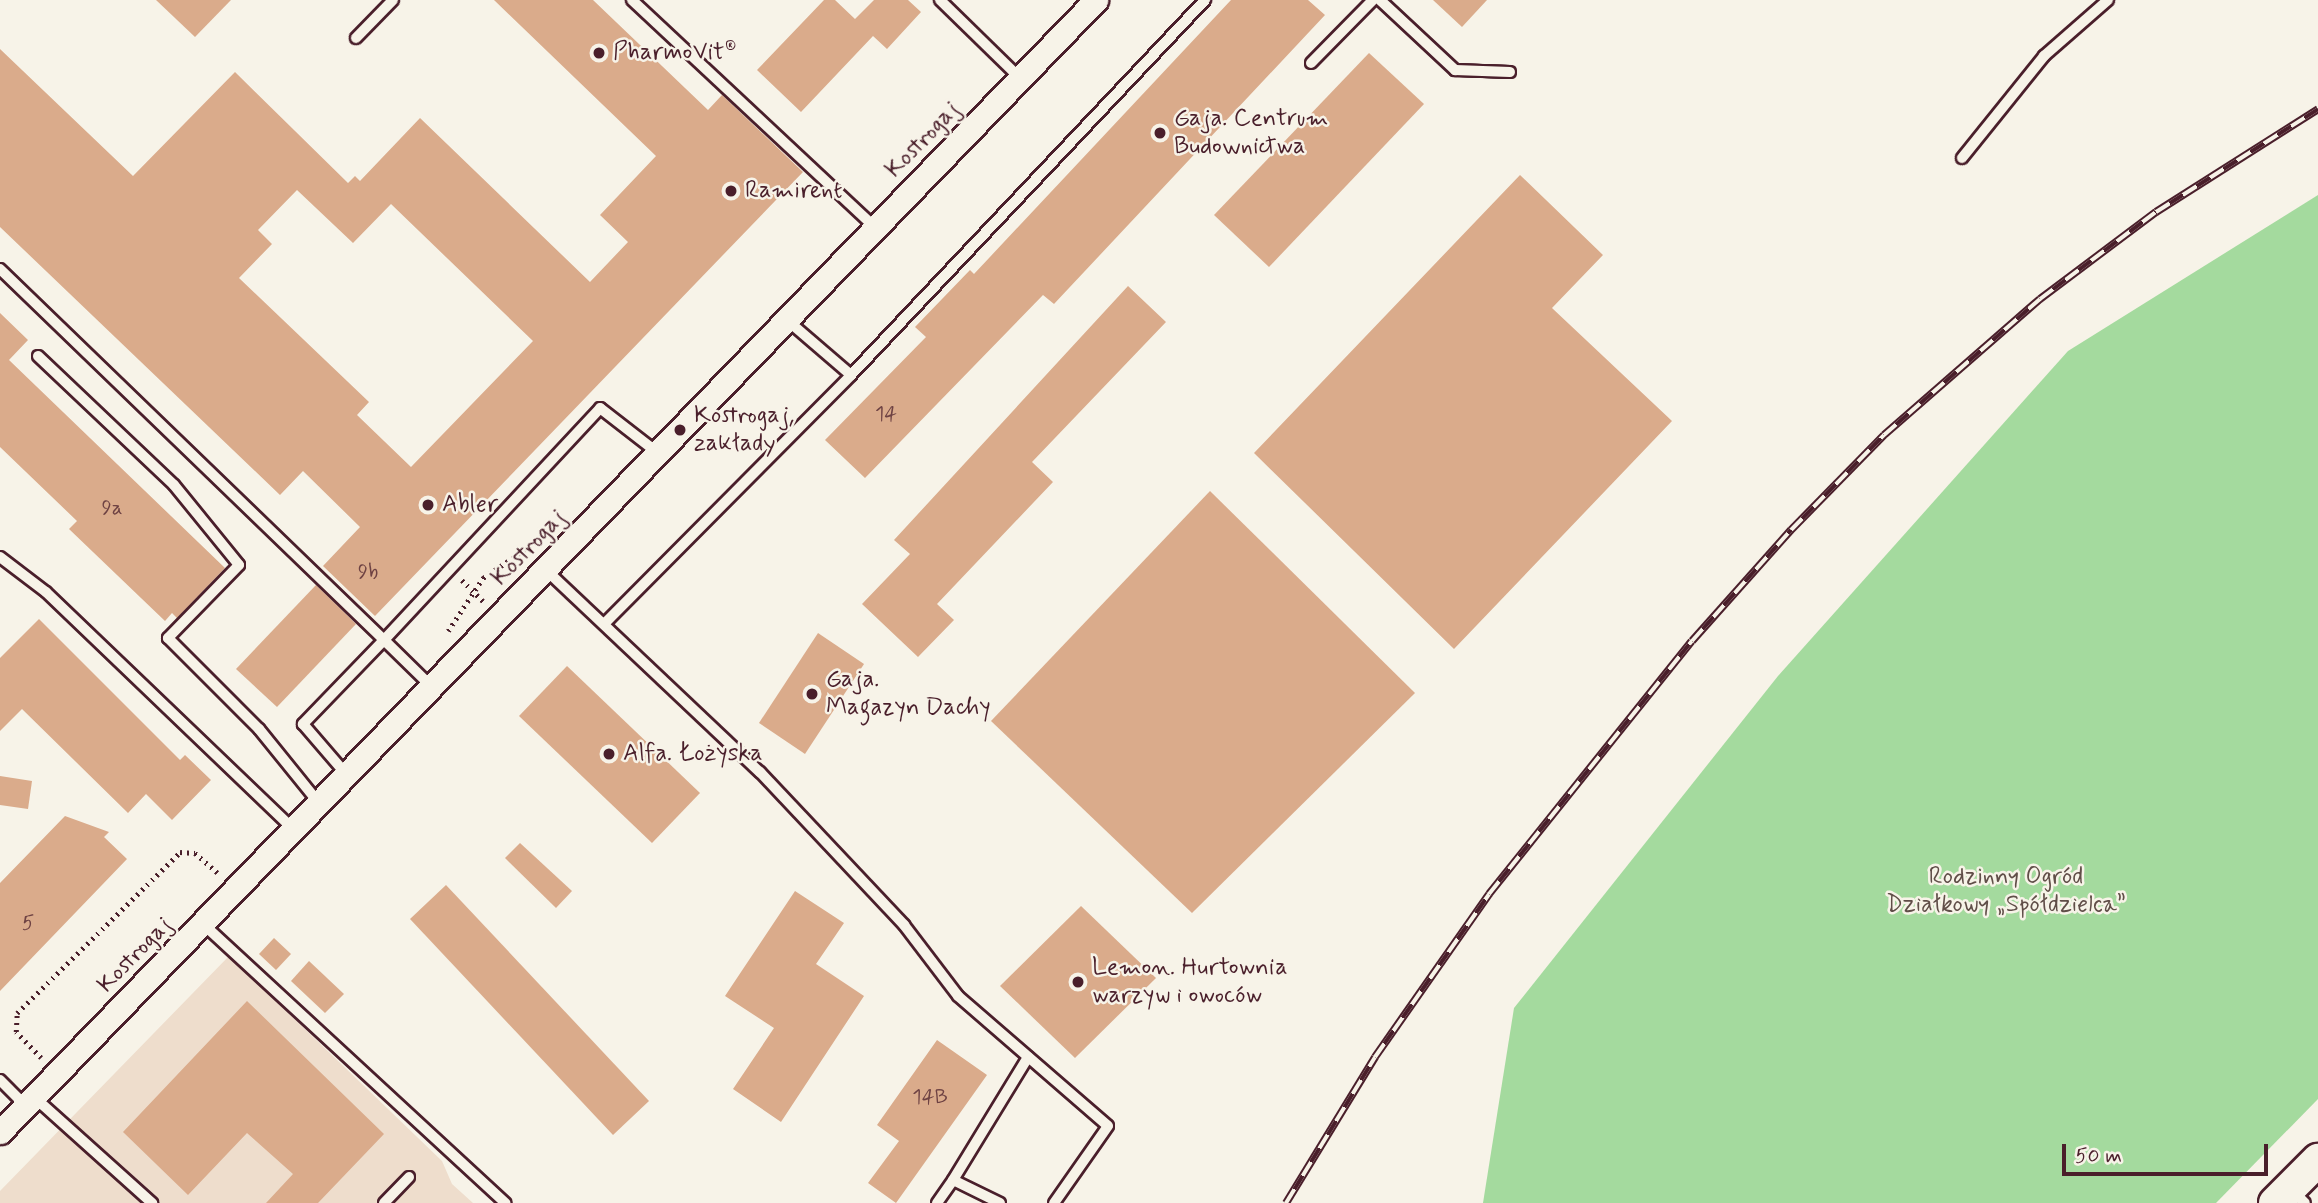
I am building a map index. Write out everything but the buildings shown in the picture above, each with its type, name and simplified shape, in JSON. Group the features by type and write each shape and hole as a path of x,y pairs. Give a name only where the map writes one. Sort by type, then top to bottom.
{"main road":[{"path":"2290,1198 2318,1160"}],"street":[{"name":"Kostrogaj","path":"0,1132 1096,0"}],"lane":[{"path":"356,37 393,0"},
{"path":"632,0 875,227"},
{"path":"940,0 1020,78"},
{"path":"604,624 851,375 1205,0"},
{"path":"1311,63 1373,0"},
{"path":"1380,0 1455,70 1510,72"},
{"path":"1962,158 2044,56 2108,0"},
{"path":"0,269 432,687"},
{"path":"787,320 851,375"},
{"path":"38,356 174,485 239,565 168,638 259,729 319,803"},
{"path":"346,774 303,724 600,408 658,453"},
{"path":"0,557 46,592 293,829"},
{"path":"545,569 760,772 904,925 958,996 1108,1126 1054,1203"},
{"path":"202,923 505,1203"},
{"path":"937,1203 1028,1057"},
{"path":"0,1080 30,1101 152,1203"},
{"path":"384,1203 409,1177"},
{"path":"953,1180 1000,1203"}],"path":[{"path":"450,569 484,601"},
{"path":"57,1073 16,1032 18,1013 180,852 195,853 235,890"}],"shaded area":[{"path":"229,956 442,1161 452,1184 473,1203 0,1203 0,1191"}],"green space":[{"name":"Rodzinny Ogród Działkowy „Spółdzielca”","path":"2318,195 2318,1099 2216,1203 1483,1203 1514,1008 1778,676 2068,351"}],"railway":[{"path":"1286,1203 1375,1057 1489,894 1692,641 1791,530 1884,435 2040,299 2156,212 2318,109"}],"place":[{"name":"PharmoVit®","path":"599,53"},
{"name":"Gaja. Centrum Budownictwa","path":"1160,133"},
{"name":"Ramirent","path":"731,191"},
{"name":"Kostrogaj, zakłady","path":"680,430"},
{"name":"Abler","path":"428,505"},
{"name":"Gaja. Magazyn Dachy","path":"812,694"},
{"name":"Alfa. Łożyska","path":"609,754"},
{"name":"Lemon. Hurtownia warzyw i owoców","path":"1078,982"}]}
